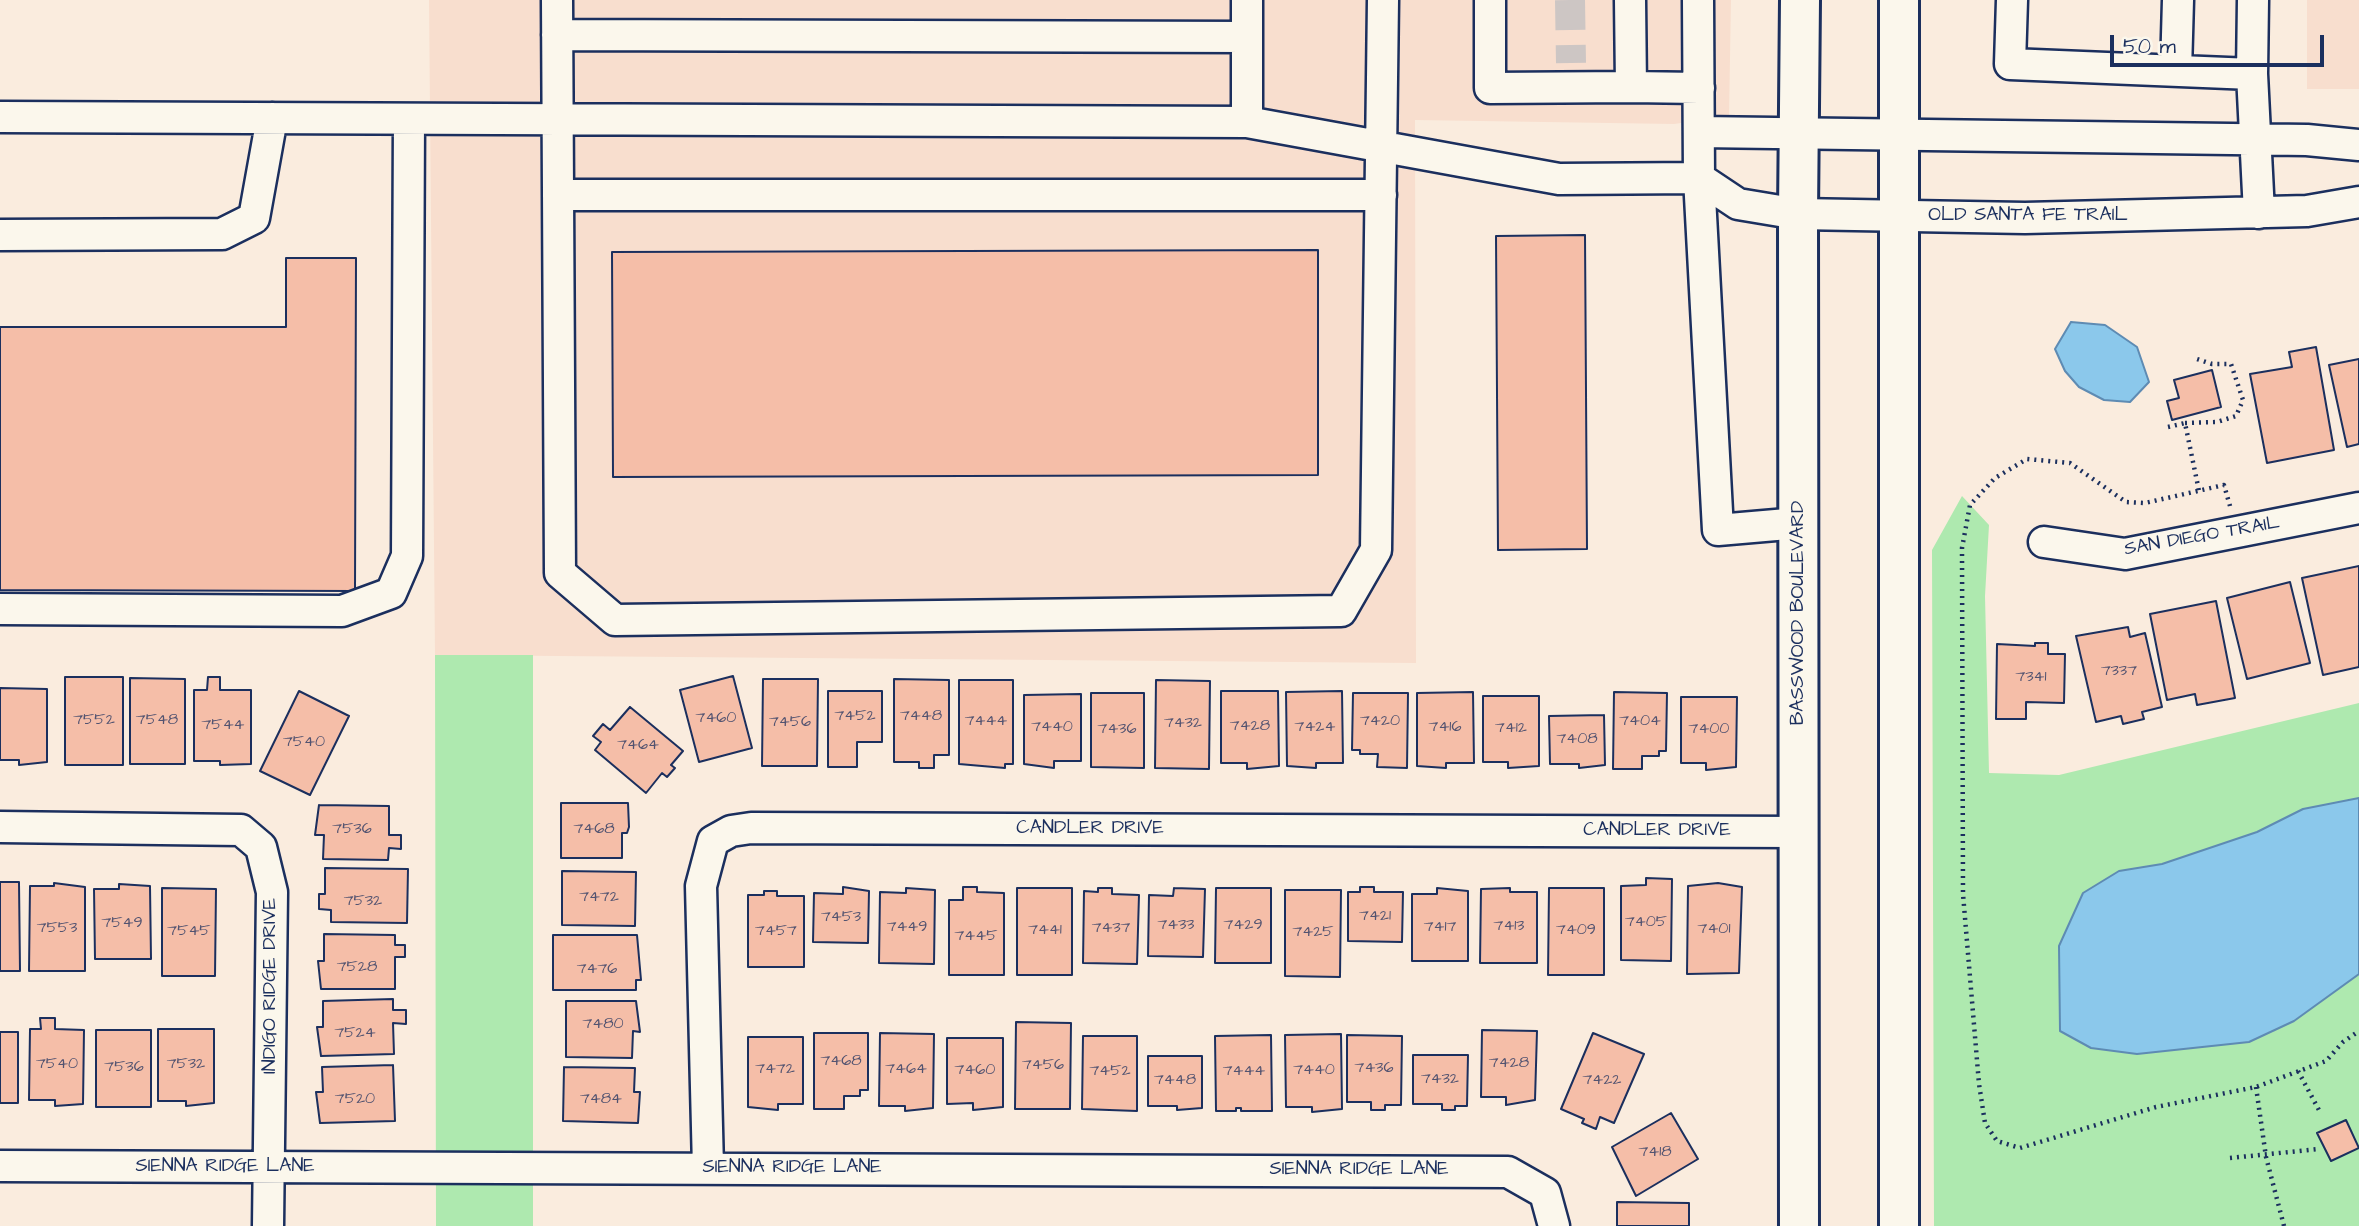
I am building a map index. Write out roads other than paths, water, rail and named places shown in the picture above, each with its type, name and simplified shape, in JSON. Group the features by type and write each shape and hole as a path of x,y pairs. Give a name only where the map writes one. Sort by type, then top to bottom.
{"main road":[{"name":"BASSWOOD BOULEVARD","path":"1799,1226 1800,0"},
{"path":"1899,0 1899,1226"}],"street":[{"path":"557,0 560,573 615,620 1341,611 1376,550 1383,0"},
{"path":"1247,0 1247,122"},
{"path":"1490,0 1490,88 1571,76 1631,75 1699,88"},
{"path":"1614,0 1615,32 1631,75"},
{"path":"1630,0 1631,75"},
{"path":"1631,75 1646,32 1645,0"},
{"path":"1698,0 1699,178 1718,530 1798,523"},
{"path":"2012,0 2010,64 2252,74"},
{"path":"2176,71 2178,0"},
{"path":"2253,0 2252,74 2259,213"},
{"path":"557,35 1247,37"},
{"path":"0,117 558,117 1247,122 1559,179 1699,178"},
{"path":"0,235 222,234 254,218 272,118"},
{"path":"0,608 342,611 391,593 407,556 409,119"},
{"path":"1699,132 2256,140 2359,145"},
{"name":"OLD SANTA FE TRAIL","path":"1699,178 1738,204 1798,214 2025,218 2259,213 2308,211 2359,202"},
{"path":"558,195 1381,195"},
{"name":"SAN DIEGO TRAIL","path":"2044,541 2126,554 2359,508"},
{"name":"INDIGO RIDGE DRIVE","path":"0,827 241,830 261,847 272,892 268,1226"},
{"name":"CANDLER DRIVE","path":"708,1168 701,886 713,841 731,831 751,828 1799,832"},
{"name":"SIENNA RIDGE LANE","path":"0,1166 1508,1172 1545,1193 1554,1226"}],"water":[{"path":"2071,322 2105,325 2137,347 2149,382 2130,402 2104,400 2079,387 2065,371 2055,349"},
{"path":"2359,798 2359,974 2294,1021 2249,1042 2137,1054 2091,1048 2060,1031 2059,946 2083,893 2119,871 2162,864 2257,832 2303,809"}],"tunnel":[{"path":"1570,0 1571,63"}]}
